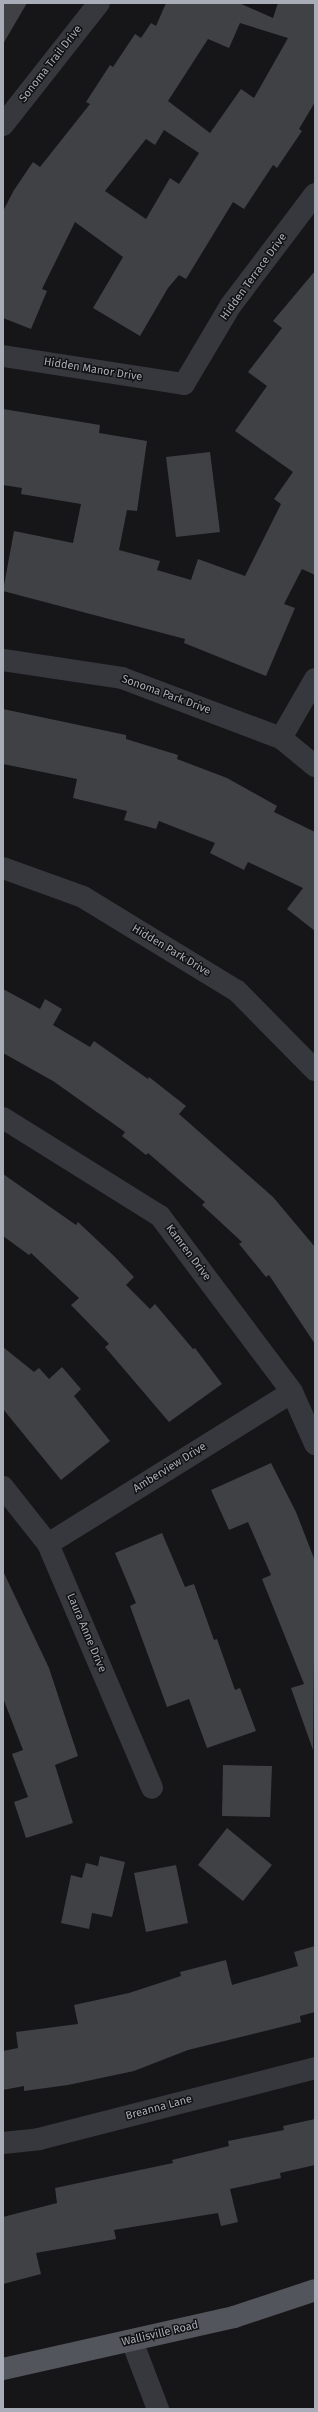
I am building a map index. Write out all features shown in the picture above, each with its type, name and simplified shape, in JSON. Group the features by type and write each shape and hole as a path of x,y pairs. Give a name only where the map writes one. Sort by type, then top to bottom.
{"main road":[{"name":"Wallisville Road","path":"3,2369 234,2317 315,2290"}],"street":[{"name":"Sonoma Trail Drive","path":"3,125 99,3"},
{"name":"Hidden Terrace Drive","path":"184,384 231,305 315,194"},
{"name":"Hidden Manor Drive","path":"3,356 184,384"},
{"name":"Sonoma Park Drive","path":"3,660 122,678 281,738 315,766"},
{"path":"281,738 315,679"},
{"name":"Hidden Park Drive","path":"3,868 83,897 236,991 315,1070"},
{"name":"Kamren Drive","path":"3,1118 160,1216 292,1392 315,1444"},
{"name":"Amberview Drive","path":"48,1544 292,1392"},
{"name":"Laura Anne Drive","path":"3,1487 48,1544 152,1788"},
{"name":"Breanna Lane","path":"3,2143 39,2139 315,2068"},
{"path":"132,2341 158,2409"}],"building":[{"path":"3,3 27,3 3,44"},
{"path":"166,3 239,3 273,18 278,3 315,3 315,102 299,129 302,131 277,168 273,165 244,209 233,202 186,279 179,275 168,288 140,336 93,308 123,257 75,222 42,289 47,291 31,329 3,318 3,211 14,190 33,162 40,167 90,104 86,102 110,65 113,67 135,34 141,38 151,23 156,26","holes":["240,23 288,38 254,98 241,89 210,133 168,101 208,39 229,48","164,130 199,153 179,184 170,178 146,219 105,191 146,139 155,145"]},
{"path":"315,271 315,575 302,569 284,604 295,608 266,676 184,643 185,639 3,591 14,531 73,543 81,504 21,494 22,488 3,485 3,409 100,425 99,433 147,441 137,511 127,510 119,550 160,561 157,570 191,580 198,559 245,576 281,504 274,499 293,472 235,431 267,386 248,372 282,328 273,321"},
{"path":"210,452 220,532 176,537 166,457"},
{"path":"3,709 126,735 126,739 178,755 177,759 227,778 277,806 274,812 315,832 315,931 287,909 303,888 248,862 244,870 210,853 215,843 159,821 156,829 124,820 127,811 73,798 77,779 3,764"},
{"path":"3,989 40,1009 45,999 62,1009 53,1025 90,1047 94,1041 148,1079 149,1077 186,1106 179,1114 273,1197 315,1247 315,1344 269,1275 266,1277 239,1244 242,1242 202,1205 205,1202 148,1153 146,1155 122,1136 125,1132 53,1081 3,1053"},
{"path":"3,1174 76,1225 78,1222 114,1256 134,1277 126,1285 150,1309 155,1304 193,1349 195,1348 222,1384 169,1422 105,1347 109,1344 71,1305 79,1298 31,1253 29,1255 3,1236"},
{"path":"3,1347 34,1372 39,1368 49,1379 62,1367 81,1389 74,1396 110,1441 61,1480 3,1409"},
{"path":"271,1463 296,1512 315,1561 313,1750 291,1688 304,1684 262,1579 271,1575 248,1522 229,1530 211,1490"},
{"path":"162,1533 185,1587 194,1584 214,1640 217,1639 235,1690 240,1688 256,1731 207,1748 189,1699 167,1707 130,1606 136,1603 115,1553"},
{"path":"3,1571 49,1668 78,1756 55,1765 73,1823 26,1838 14,1802 28,1797 12,1754 23,1750 3,1698"},
{"path":"223,1765 272,1766 270,1817 222,1816"},
{"path":"227,1828 272,1865 243,1901 198,1865"},
{"path":"100,1856 125,1862 112,1917 92,1913 89,1929 61,1923 71,1875 82,1878 86,1863 98,1866"},
{"path":"176,1865 188,1923 146,1932 134,1873"},
{"path":"315,1946 315,2012 300,2016 301,2022 188,2050 134,2071 68,2085 24,2091 24,2086 3,2090 3,2051 18,2048 16,2032 78,2024 74,2005 129,1993 181,1976 180,1972 226,1960 232,1985 298,1966 294,1952"},
{"path":"315,2119 315,2165 280,2173 281,2178 230,2189 238,2222 221,2226 218,2213 114,2230 116,2239 36,2253 41,2274 3,2284 3,2217 57,2203 55,2188 173,2163 172,2160 229,2146 228,2141 284,2130 283,2126"}]}
